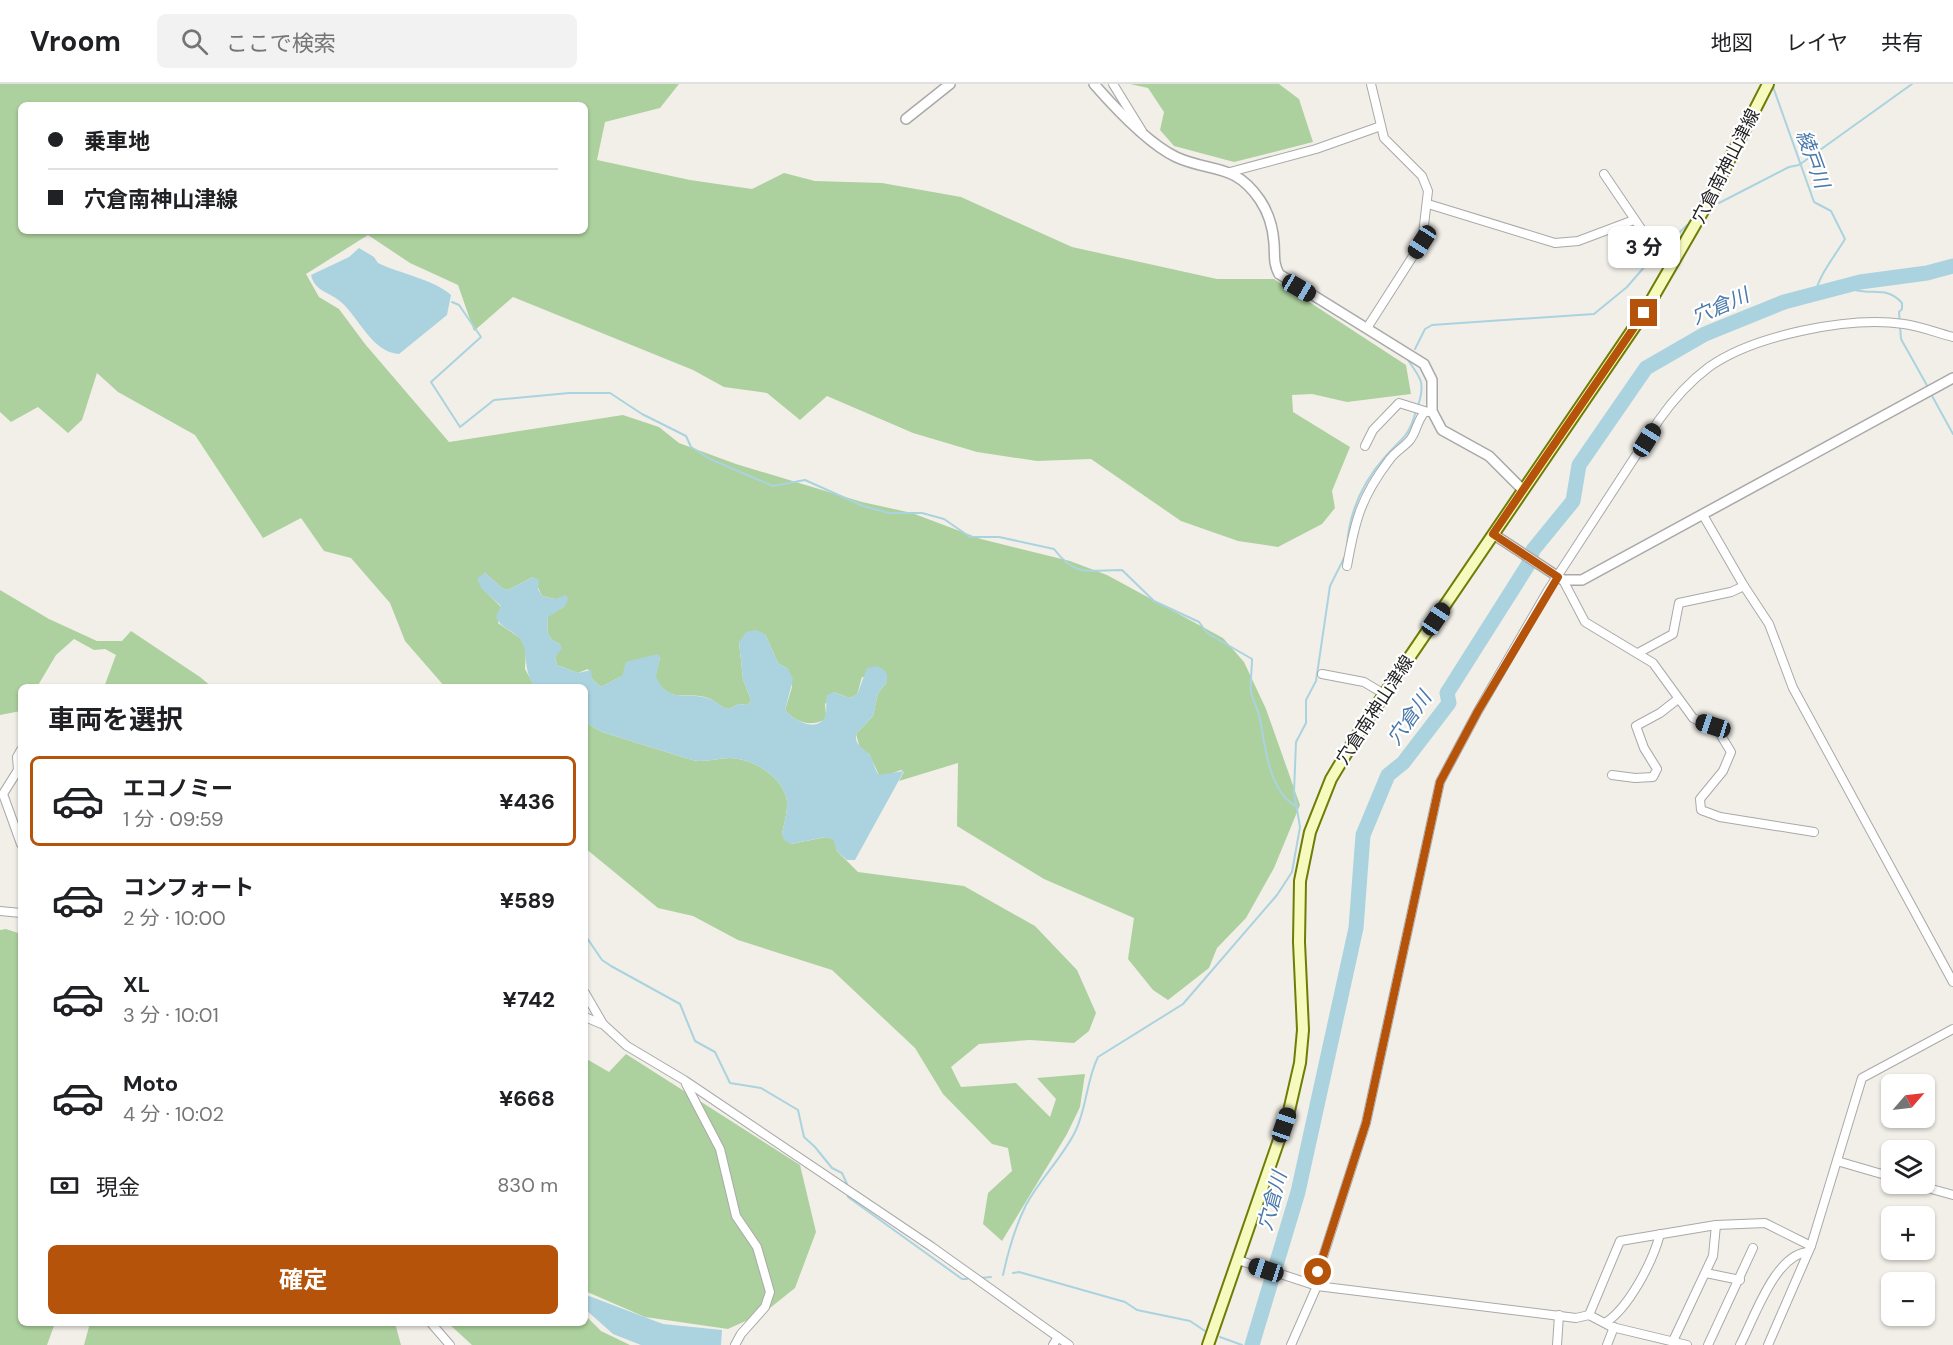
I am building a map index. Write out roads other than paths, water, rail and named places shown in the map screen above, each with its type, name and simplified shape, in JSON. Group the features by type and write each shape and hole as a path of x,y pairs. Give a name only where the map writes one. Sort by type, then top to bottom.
{"main road":[{"name":"穴倉南神山津線","path":"1208,1345 1241,1261 1289,1111 1300,1063 1303,1030 1298,899 1305,851 1320,804 1331,779 1384,694 1497,536 1523,490 1644,313 1676,260 1768,84"}],"street":[{"path":"906,119 950,84"},
{"path":"1094,84 1152,141 1176,157 1230,172 1250,188 1268,214 1274,239 1274,265 1279,274 1424,364 1432,380 1423,410 1410,439 1391,458 1363,499 1355,523 1347,566"},
{"path":"1113,84 1143,132"},
{"path":"1367,328 1422,242 1428,204 1426,183 1416,169 1384,138 1371,84"},
{"path":"1230,172 1316,150 1381,126"},
{"path":"1604,174 1634,220 1662,250 1676,260"},
{"path":"1428,204 1555,243 1578,241 1634,220"},
{"path":"1291,1345 1314,1286 1366,1123 1440,782 1478,711 1559,578 1670,404 1714,364 1791,333 1840,324 1903,324 1953,337"},
{"path":"1559,578 1582,580 1953,378"},
{"path":"1365,446 1372,430 1399,403 1423,410 1442,430 1489,456 1523,490"},
{"path":"1703,515 1769,624 1785,659 1793,688 1953,982"},
{"path":"1497,536 1559,578 1585,622 1638,654 1662,672 1678,699 1693,718 1717,729 1731,752 1723,771 1700,799 1698,803 1701,810 1720,818 1814,832"},
{"path":"1638,654 1673,634 1679,603 1731,592 1744,586"},
{"path":"1322,674 1364,682 1384,694"},
{"path":"1612,775 1635,778 1653,777 1657,769 1644,748 1636,726 1660,713 1678,699"},
{"path":"18,755 18,771 3,794 18,836"},
{"path":"0,911 18,913"},
{"path":"588,998 604,1025 627,1046 684,1080 933,1247 1069,1345"},
{"path":"588,1018 604,1025"},
{"path":"1768,1345 1810,1249 1862,1078 1953,1029"},
{"path":"684,1080 720,1149 736,1216 757,1247 770,1292 765,1307 741,1334 735,1345"},
{"path":"1837,1161 1881,1174"},
{"path":"1935,1190 1953,1195"},
{"path":"1241,1261 1314,1286 1582,1318 1589,1315 1620,1241 1716,1224 1765,1222 1810,1249"},
{"path":"1673,1341 1715,1250 1716,1224"},
{"path":"1605,1323 1621,1311 1630,1297 1660,1234"},
{"path":"1708,1345 1753,1248"},
{"path":"1744,1344 1775,1276 1795,1255 1810,1249"},
{"path":"1706,1273 1740,1280"},
{"path":"1557,1345 1559,1315"},
{"path":"1589,1315 1614,1327 1688,1345"},
{"path":"434,1326 450,1345"},
{"path":"1607,1345 1614,1327"},
{"path":"1053,1345 1058,1337"}],"water":[{"path":"359,248 374,257 378,263 426,281 444,289 451,295 447,315 399,354 381,347 367,334 341,302 319,288 313,281 311,275 349,257"},
{"path":"485,573 502,588 508,590 533,577 539,580 538,589 542,596 555,599 566,595 568,599 565,606 548,617 549,637 562,648 555,658 557,665 578,673 591,670 592,679 601,687 622,676 626,662 658,654 660,657 656,677 661,686 672,694 707,698 729,709 739,704 748,705 751,700 743,679 739,642 746,632 756,630 765,634 778,663 788,669 793,679 785,710 798,721 809,725 820,723 824,719 827,695 834,692 849,698 857,695 867,668 877,666 883,669 887,674 887,682 878,693 873,716 856,734 856,739 871,757 879,775 904,771 855,860 847,860 837,851 833,839 825,837 791,844 784,840 782,834 787,801 784,792 780,784 766,770 757,765 730,758 692,760 602,732 588,724 588,684 533,684 528,673 523,644 517,636 498,621 496,617 501,606 482,589 477,579"},
{"path":"588,1296 663,1324 722,1330 721,1345 641,1345 613,1334 588,1312"}],"waterway":[{"name":"綾戸川","path":"1772,84 1814,202 1831,211 1845,239 1823,273 1815,295"},
{"path":"1719,203 1789,167 1799,165 1912,84"},
{"path":"1664,248 1687,225"},
{"path":"1415,349 1425,329 1432,325 1594,314 1627,287 1646,265"},
{"name":"穴倉川","path":"1252,1345 1298,1192 1356,928 1363,835 1388,775 1403,763 1449,703 1447,693 1528,565 1533,550 1573,501 1579,465 1646,368 1705,334 1784,302 1860,282 1927,273 1953,266"},
{"path":"1851,285 1855,290 1891,294 1902,303 1902,309 1899,312 1901,339 1929,389"},
{"path":"452,302 459,305 481,337 431,382 460,427 494,400 569,393 610,393 642,414 686,436 691,447 710,459 773,486 805,480 863,506 889,513 922,513 944,519 970,537 999,537 1054,549 1069,565 1076,568 1092,571 1122,570 1154,601 1199,622 1207,633 1252,659 1251,692 1259,715 1266,755 1280,790 1296,806"},
{"path":"1408,360 1422,385 1418,406"},
{"path":"1931,394 1953,434"},
{"path":"1347,546 1348,533 1358,498 1377,467 1407,433 1416,411"},
{"path":"1003,1275 1012,1240 1026,1205 1064,1151 1079,1123 1098,1057 1183,1004 1277,895 1292,872 1300,827 1294,792 1296,742 1306,723 1306,700 1316,681 1330,586 1346,554"},
{"path":"588,939 602,960 680,1004 695,1041 715,1052 730,1083 761,1088 798,1110 804,1137 832,1168 842,1173 847,1184"},
{"path":"847,1192 848,1197 962,1279 967,1279"},
{"path":"1013,1273 1019,1272 1125,1302 1137,1310 1190,1321 1205,1331"},
{"path":"981,1278 991,1277"},
{"path":"1220,1337 1242,1345"}]}
